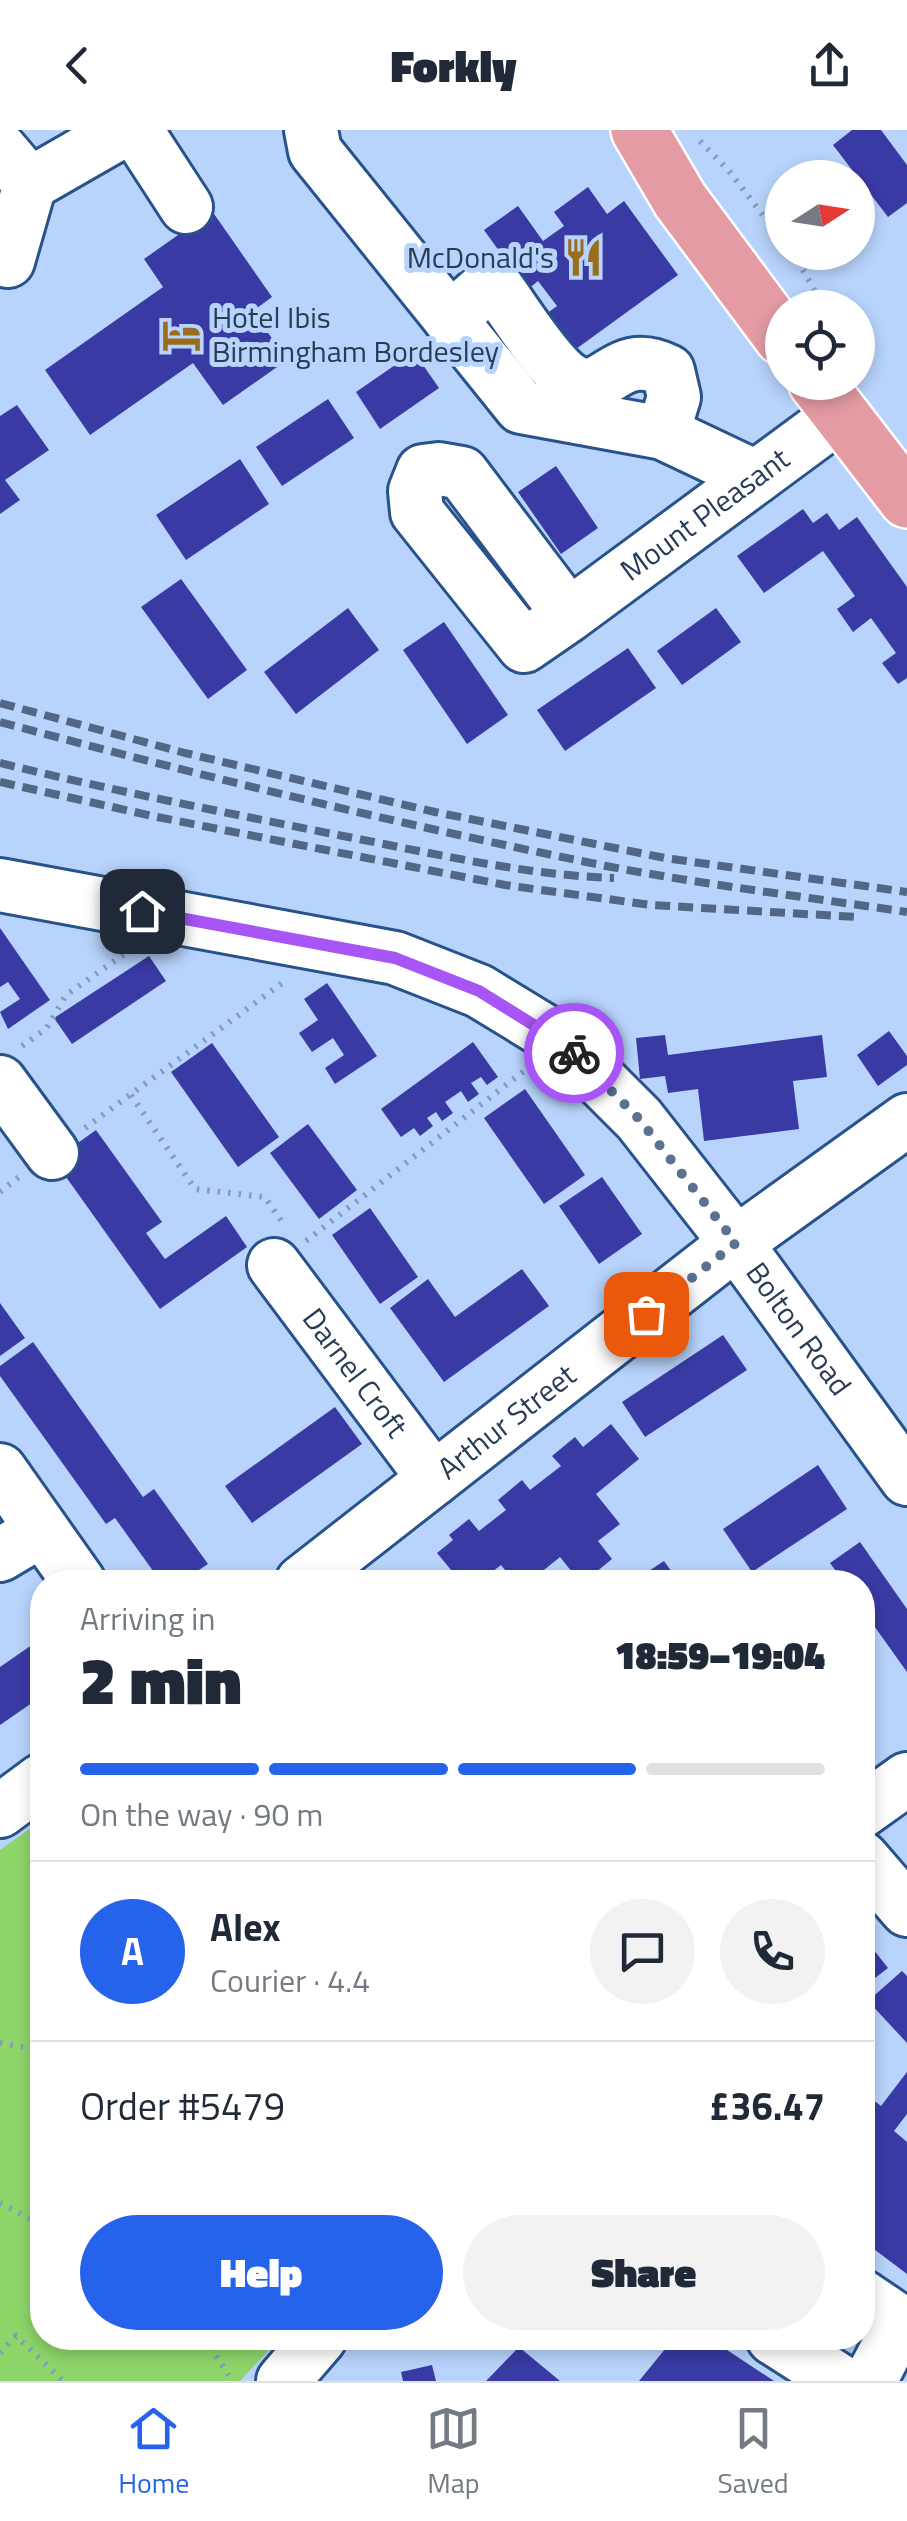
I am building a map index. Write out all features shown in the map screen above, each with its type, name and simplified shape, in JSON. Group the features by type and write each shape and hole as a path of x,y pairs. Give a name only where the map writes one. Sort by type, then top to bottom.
{"main road":[{"path":"613,130 680,200"},
{"path":"639,130 680,200 765,315"},
{"path":"829,400 907,500"}],"street":[{"path":"8,261 15,166 124,130"},
{"path":"136,130 186,207"},
{"path":"311,130 316,151 450,319 483,290 498,289 562,373 578,384 599,384 628,363 652,363 668,371 674,397 662,433 756,478"},
{"name":"Mount Pleasant","path":"569,615 756,478 827,400"},
{"name":"Bolton Road","path":"2,887 395,958 479,991 561,1042 639,1119 736,1243 907,1479"},
{"path":"8,1066 52,1152"},
{"name":"Arthur Street","path":"317,1570 736,1243 907,1120"},
{"name":"Darnel Croft","path":"286,1256 434,1478"},
{"path":"0,1470 21,1542 62,1570"},
{"path":"875,1802 907,1779"},
{"path":"0,1811 30,1789"},
{"path":"875,1873 907,1910"},
{"path":"800,2350 867,2380 899,2326 896,2319 875,2305"},
{"path":"283,2381 310,2350"}],"path":[{"path":"689,130 729,171 765,218"},
{"path":"8,1066 46,1029 66,995 176,917"},
{"path":"52,1152 334,945"},
{"path":"131,1094 195,1188 265,1197 286,1256 561,1042"},
{"path":"0,2043 30,2048"},
{"path":"0,2203 30,2219"},
{"path":"0,2353 16,2336 30,2350"},
{"path":"30,2350 62,2381"},
{"path":"213,2350 232,2381"}],"green space":[{"path":"30,1829 30,2350 269,2350 240,2381 0,2381 0,1850"}],"building":[{"path":"852,130 881,130 907,165 907,203 888,217 875,200 875,160 844,160 833,145"},
{"name":"McDonald's","path":"588,187 607,214 624,201 678,275 565,357 538,320 557,306 538,281 527,290 484,230 518,206 543,241 564,226 554,212"},
{"name":"Hotel Ibis Birmingham Bordesley","path":"212,211 272,297 253,311 287,360 223,405 193,363 90,435 45,370 163,287 144,259"},
{"path":"414,352 439,388 380,429 356,392"},
{"path":"328,399 354,438 282,486 256,447"},
{"path":"17,405 49,450 5,480 20,500 0,514 0,416"},
{"path":"240,459 269,504 186,560 156,515"},
{"path":"556,466 598,528 561,554 518,492"},
{"path":"803,509 813,523 827,513 839,530 857,517 907,587 907,678 898,684 882,663 896,653 871,618 853,632 837,609 855,596 823,551 764,593 737,556"},
{"path":"181,579 247,670 208,699 141,607"},
{"path":"348,608 379,650 296,714 264,672"},
{"path":"716,608 741,642 682,685 657,651"},
{"path":"444,622 508,715 467,744 403,650"},
{"path":"628,648 656,688 565,751 537,710"},
{"path":"0,928 50,1000 8,1029 0,1012 20,999 8,982 0,987"},
{"path":"149,956 166,981 72,1044 54,1018"},
{"path":"327,983 377,1056 335,1084 325,1068 344,1055 333,1038 312,1052 299,1033 318,1020 304,999"},
{"path":"889,1031 907,1056 907,1065 878,1086 857,1055"},
{"path":"665,1035 668,1055 822,1035 827,1077 793,1081 799,1129 704,1141 698,1089 668,1093 665,1076 640,1079 636,1038"},
{"path":"473,1042 498,1077 487,1085 481,1077 471,1083 479,1094 468,1102 461,1091 445,1102 453,1113 442,1121 436,1112 427,1118 433,1126 420,1136 414,1128 401,1137 381,1109"},
{"path":"212,1043 279,1137 238,1167 171,1072"},
{"path":"525,1089 585,1175 544,1204 484,1118"},
{"path":"308,1124 357,1190 319,1219 270,1153"},
{"path":"96,1130 162,1222 146,1233 165,1259 226,1216 247,1247 160,1309 54,1160"},
{"path":"602,1177 642,1234 599,1264 559,1206"},
{"path":"370,1208 418,1277 380,1304 332,1235"},
{"path":"522,1269 549,1306 444,1382 390,1308 428,1279 455,1317"},
{"path":"0,1303 25,1338 0,1356"},
{"path":"723,1335 747,1370 645,1437 622,1402"},
{"path":"33,1342 143,1497 154,1489 208,1564 199,1570 152,1570 115,1518 106,1524 0,1376 0,1366"},
{"path":"335,1407 362,1444 252,1523 225,1486"},
{"path":"611,1424 639,1459 596,1494 620,1524 598,1541 612,1559 599,1570 570,1570 560,1557 544,1570 505,1570 501,1565 495,1570 451,1570 437,1553 453,1540 449,1535 469,1519 479,1531 506,1510 498,1500 522,1480 530,1490 561,1466 552,1456 575,1437 583,1447"},
{"path":"818,1465 847,1509 755,1570 751,1570 723,1529"},
{"path":"860,1542 907,1609 907,1672 875,1627 875,1570 835,1570 830,1563"},
{"path":"664,1561 670,1570 650,1570"},
{"path":"30,1646 30,1704 0,1725 0,1667"},
{"path":"875,1952 888,1968 875,1978"},
{"path":"902,1971 907,1976 907,2043 875,2009 875,1995"},
{"path":"907,2072 907,2114 894,2131 907,2142 907,2274 875,2250 875,2101 881,2106"},
{"path":"516,2350 523,2350 560,2381 486,2381"},
{"path":"664,2350 727,2350 774,2381 639,2381"},
{"path":"432,2365 436,2381 403,2381 401,2372"}],"railway":[{"path":"0,703 185,753 435,812 665,858 907,892"},
{"path":"0,722 302,799 606,866 907,912"},
{"path":"0,763 444,856 546,873 614,878"},
{"path":"0,782 505,885 651,905 857,917"}],"way so far":[{"path":"574,1053 639,1119 736,1243 646,1314"}],"place":[{"name":"McDonald's","path":"584,258"},
{"name":"Hotel Ibis Birmingham Bordesley","path":"182,335"}],"route":[{"path":"142,911 395,958 479,991 574,1053"}]}
